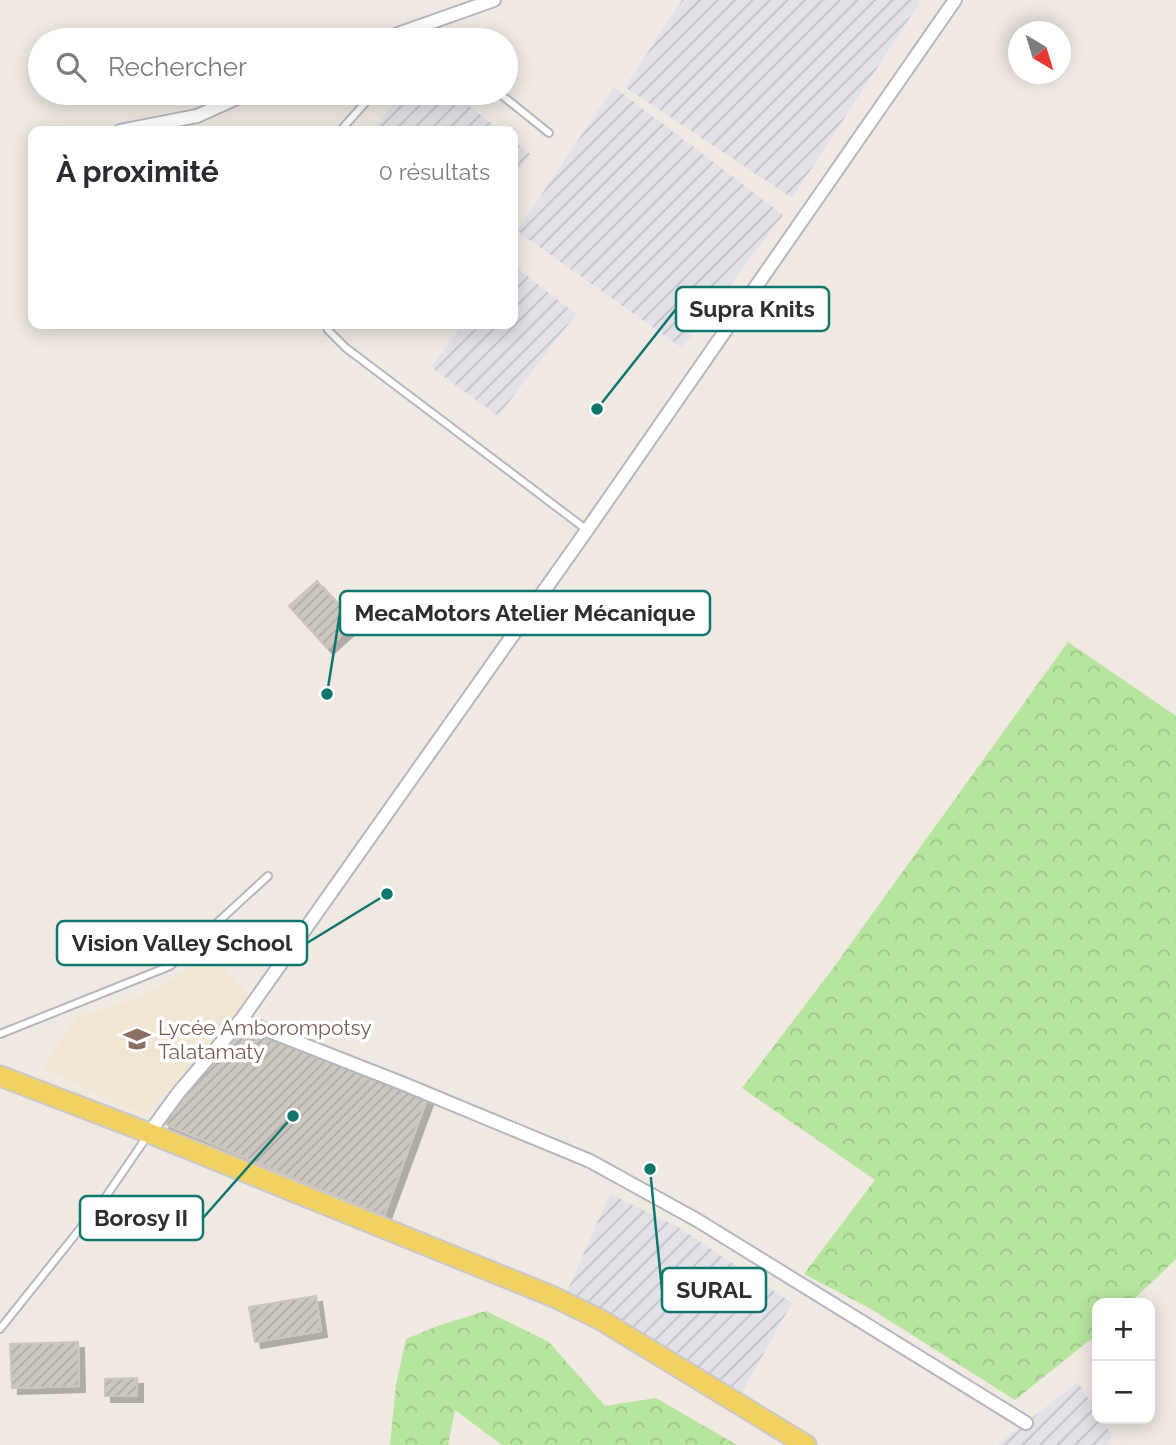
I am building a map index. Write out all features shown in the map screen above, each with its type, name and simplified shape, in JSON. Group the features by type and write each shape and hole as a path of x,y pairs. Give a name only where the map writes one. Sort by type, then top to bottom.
{"main road":[{"path":"0,1076 149,1133 554,1297 601,1320 806,1445"}],"street":[{"path":"415,28 494,0"},
{"path":"149,1133 178,1092 241,1020 587,530 955,0"},
{"path":"148,126 197,117 222,105"},
{"path":"241,1020 404,1083 590,1161 697,1220 1026,1423"}],"lane":[{"path":"344,126 363,105"},
{"path":"514,105 549,133"},
{"path":"328,329 346,348 587,530"},
{"path":"0,1034 170,966 268,876"},
{"path":"0,1329 107,1195 149,1133"}],"shaded area":[{"path":"682,0 920,2 792,198 625,87"},
{"path":"614,87 783,215 682,348 518,230"},
{"path":"393,105 468,105 495,126 376,126"},
{"path":"518,144 530,154 518,170"},
{"path":"518,269 576,314 498,416 431,367 459,329 518,329"},
{"name":"Lycée Amborompotsy Talatamaty","path":"210,956 251,997 145,1116 43,1067 77,1017 142,997"},
{"path":"610,1194 678,1227 792,1303 741,1394 565,1296"},
{"path":"1078,1382 1092,1404 1092,1424 1105,1424 1112,1435 1107,1445 997,1445"}],"green space":[{"path":"1068,642 1176,716 1176,1259 1135,1298 1092,1298 1092,1338 1015,1400 871,1309 804,1274 875,1180 742,1088 834,967"},
{"path":"486,1311 549,1342 605,1406 656,1398 737,1445 502,1445 455,1410 448,1445 390,1445 396,1384 406,1339"}],"building":[{"path":"317,581 355,623 327,648 289,606"},
{"path":"242,1029 427,1099 384,1216 163,1123 167,1108"},
{"path":"316,1296 321,1331 255,1342 249,1307"},
{"path":"78,1342 79,1386 12,1388 10,1344"},
{"path":"137,1378 137,1396 105,1396 105,1379"}],"place":[{"name":"Supra Knits","path":"597,409"},
{"name":"MecaMotors Atelier Mécanique","path":"327,694"},
{"name":"Vision Valley School","path":"387,894"},
{"name":"Lycée Amborompotsy Talatamaty","path":"137,1039"},
{"name":"Borosy II","path":"293,1116"},
{"name":"SURAL","path":"650,1169"}]}
